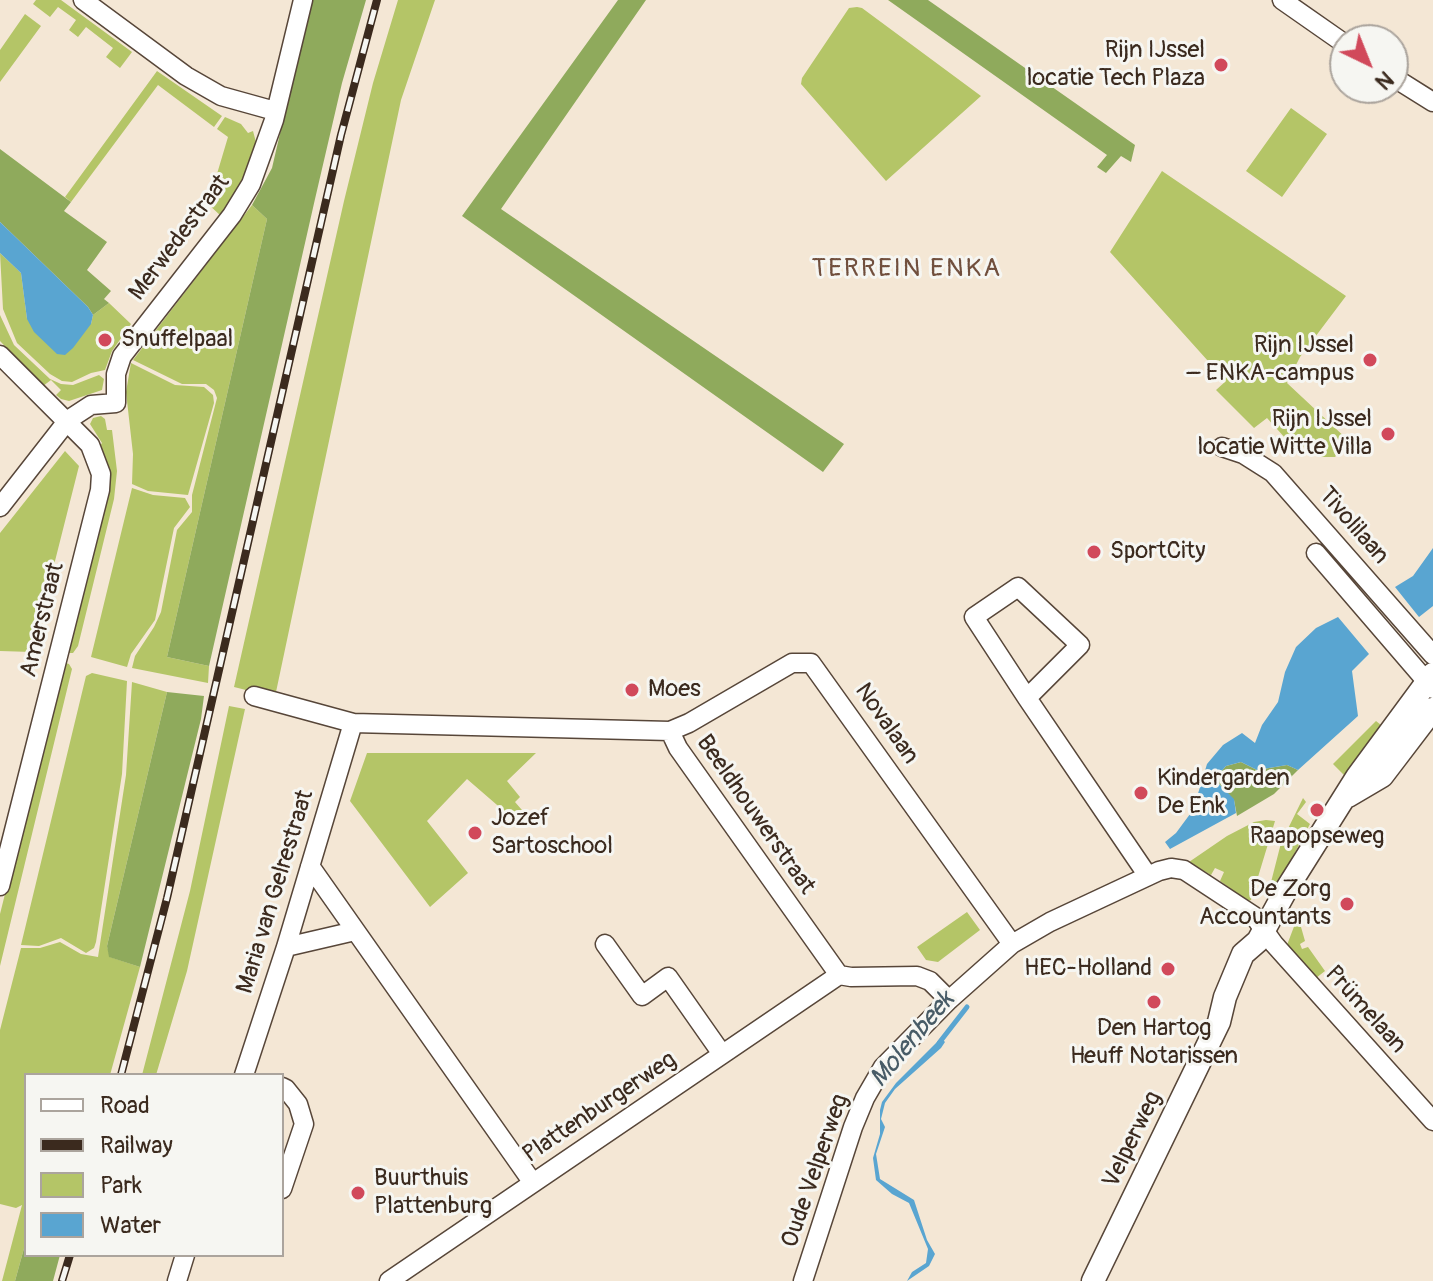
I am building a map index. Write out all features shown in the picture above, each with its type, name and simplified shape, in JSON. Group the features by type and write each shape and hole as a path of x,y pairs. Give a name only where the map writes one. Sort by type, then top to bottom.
{"main road":[{"name":"Velperweg","path":"1093,1281 1219,1022 1225,997 1243,954 1261,935 1298,869 1357,777 1431,682"},
{"name":"Velperweg","path":"1347,797 1382,776 1433,709"}],"street":[{"path":"83,0 186,76 221,96 275,111"},
{"name":"Merwedestraat","path":"68,420 91,405 116,403 116,374 122,356 232,215 259,165 303,0"},
{"path":"1282,0 1329,33"},
{"path":"1409,87 1433,102"},
{"name":"Amerstraat","path":"0,355 90,445 101,474 100,490 0,886"},
{"path":"0,507 68,420"},
{"name":"Tivolilaan","path":"1222,447 1243,454 1273,473 1433,655"},
{"name":"Tivolilaan","path":"1316,553 1431,682"},
{"path":"1027,698 1080,645 1018,587 974,617 1027,698 1148,876"},
{"name":"Novalaan","path":"670,731 792,663 811,663 1012,944"},
{"name":"Beeldhouwerstraat","path":"254,696 353,723 670,731 678,748 839,975"},
{"name":"Maria van Gelrestraat","path":"246,1073 353,723"},
{"path":"310,866 533,1183"},
{"name":"Oude Velperweg","path":"803,1281 853,1127 883,1067 949,1000 1012,944 1046,924 1171,868 1184,870 1254,916 1261,935"},
{"path":"286,947 355,931"},
{"name":"Prümelaan","path":"1261,935 1274,944 1433,1121"},
{"path":"605,944 642,996 668,977 722,1054"},
{"path":"839,975 917,976 930,981 949,1000"},
{"name":"Plattenburgerweg","path":"389,1281 839,975"},
{"path":"284,1088 298,1104 304,1124 284,1183"},
{"path":"177,1281 184,1257"}],"green space":[{"path":"36,0 61,0 132,52 120,68 106,57 113,48 86,27 78,37 69,30 76,20 58,7 50,17 33,4"},
{"path":"311,0 366,0 342,83 209,666 167,657 267,219 252,205 272,168"},
{"path":"398,0 435,0 401,100 276,692 254,692 234,687 344,201 373,83"},
{"path":"618,0 646,0 501,209 844,444 823,472 462,216"},
{"path":"888,0 928,0 1135,145 1131,162 1121,156 1106,173 1097,167 1107,155"},
{"path":"857,7 981,96 886,181 801,84 849,8"},
{"path":"25,14 41,26 0,82 0,50"},
{"path":"157,71 222,116 214,127 158,85 71,202 65,197"},
{"path":"1291,108 1327,134 1282,197 1246,171"},
{"path":"225,117 241,124 248,133 253,131 257,146 247,172 221,216 208,204 228,137 217,129"},
{"path":"0,149 71,202 64,211 107,242 87,270 111,291 104,299 109,303 93,315 0,222"},
{"path":"1162,171 1346,296 1300,357 1287,383 1349,441 1335,457 1321,457 1308,444 1296,450 1267,418 1254,428 1216,390 1226,381 1110,252"},
{"path":"252,205 267,219 167,657 209,666 208,683 132,668 135,656 161,612 177,530 192,512 192,495 217,398 214,390 206,384 182,384 133,360"},
{"path":"0,253 21,273 27,319 91,324 93,315 109,303 131,324 112,351 105,370 72,382 62,381 17,343 3,309"},
{"path":"0,315 14,345 50,379 73,385 99,375 104,379 102,390 69,401 56,395 61,390 51,380 43,386 0,341"},
{"path":"131,363 175,385 204,387 213,395 214,403 188,495 148,491 132,484 133,454 126,392"},
{"path":"101,416 105,419 107,430 112,430 117,471 114,499 78,646 73,653 66,653 102,443 90,424 93,418"},
{"path":"65,451 79,466 32,652 0,651 0,533"},
{"path":"132,488 153,495 185,498 190,507 174,528 155,620 131,654 127,667 91,657"},
{"path":"63,662 72,669 0,966 0,914"},
{"path":"92,673 127,681 122,774 96,942 94,948 86,953 61,938 39,946 21,945 86,676"},
{"path":"132,682 167,692 107,946 110,957 140,967 111,1073 24,1073 24,1248 15,1281 2,1281 22,1205 16,1208 0,1204 0,1030 21,948 40,948 60,942 81,954 98,957 126,775"},
{"path":"167,692 204,696 140,967 109,957 107,946"},
{"path":"229,706 245,709 187,971 157,1073 143,1073 190,891"},
{"path":"1376,721 1386,729 1344,775 1333,764"},
{"path":"367,753 536,753 507,781 520,797 515,802 528,817 519,824 467,779 427,821 468,873 430,907 350,801"},
{"path":"1241,762 1257,770 1287,765 1298,770 1274,794 1237,816 1234,800 1219,784 1219,774 1226,766"},
{"path":"1303,798 1306,802 1297,814 1310,824 1274,892 1269,890 1281,843"},
{"path":"1275,821 1251,900 1248,901 1220,881 1224,872 1215,868 1211,875 1189,862 1227,836 1254,822"},
{"path":"967,912 980,930 938,962 926,960 917,947"},
{"path":"1295,924 1301,927 1305,941 1300,944 1302,949 1308,947 1325,971 1316,978 1287,945"},
{"path":"24,1248 24,1257 59,1257 53,1281 15,1281"}],"water":[{"path":"0,222 93,315 91,324 65,355 57,354 34,332 27,319 21,273 0,253"},
{"path":"1433,548 1433,606 1419,617 1395,587 1413,576"},
{"path":"1338,617 1369,654 1352,671 1358,716 1298,770 1287,765 1257,770 1241,762 1226,766 1219,774 1219,784 1234,799 1236,813 1170,849 1165,842 1193,810 1207,764 1223,745 1242,733 1255,743 1262,725 1278,702 1285,672 1296,647 1316,628"},
{"path":"941,1038 945,1042 941,1048 895,1089 885,1103 881,1119 885,1127 876,1154 880,1179 914,1200 935,1254 929,1266 907,1281 912,1272 926,1263 928,1249 909,1203 876,1180 873,1158 880,1134 882,1102 896,1083"}],"waterway":[{"name":"Molenbeek","path":"939,1043 967,1007"}],"railway":[{"path":"122,1073 167,898 341,135 377,0"},
{"path":"62,1281 69,1257"}],"place":[{"name":"Rijn IJssel locatie Tech Plaza","path":"1221,65"},
{"name":"Snuffelpaal","path":"105,340"},
{"name":"Rijn IJssel – ENKA-campus","path":"1370,360"},
{"name":"Rijn IJssel locatie Witte Villa","path":"1388,434"},
{"name":"SportCity","path":"1094,552"},
{"name":"Moes","path":"632,690"},
{"name":"Kindergarden De Enk","path":"1141,793"},
{"name":"Raapopseweg","path":"1317,810"},
{"name":"Jozef Sartoschool","path":"475,833"},
{"name":"De Zorg Accountants","path":"1347,904"},
{"name":"HEC-Holland","path":"1168,969"},
{"name":"Den Hartog Heuff Notarissen","path":"1154,1002"},
{"name":"Buurthuis Plattenburg","path":"358,1193"}],"district":[{"name":"TERREIN ENKA","path":"907,269"}]}
